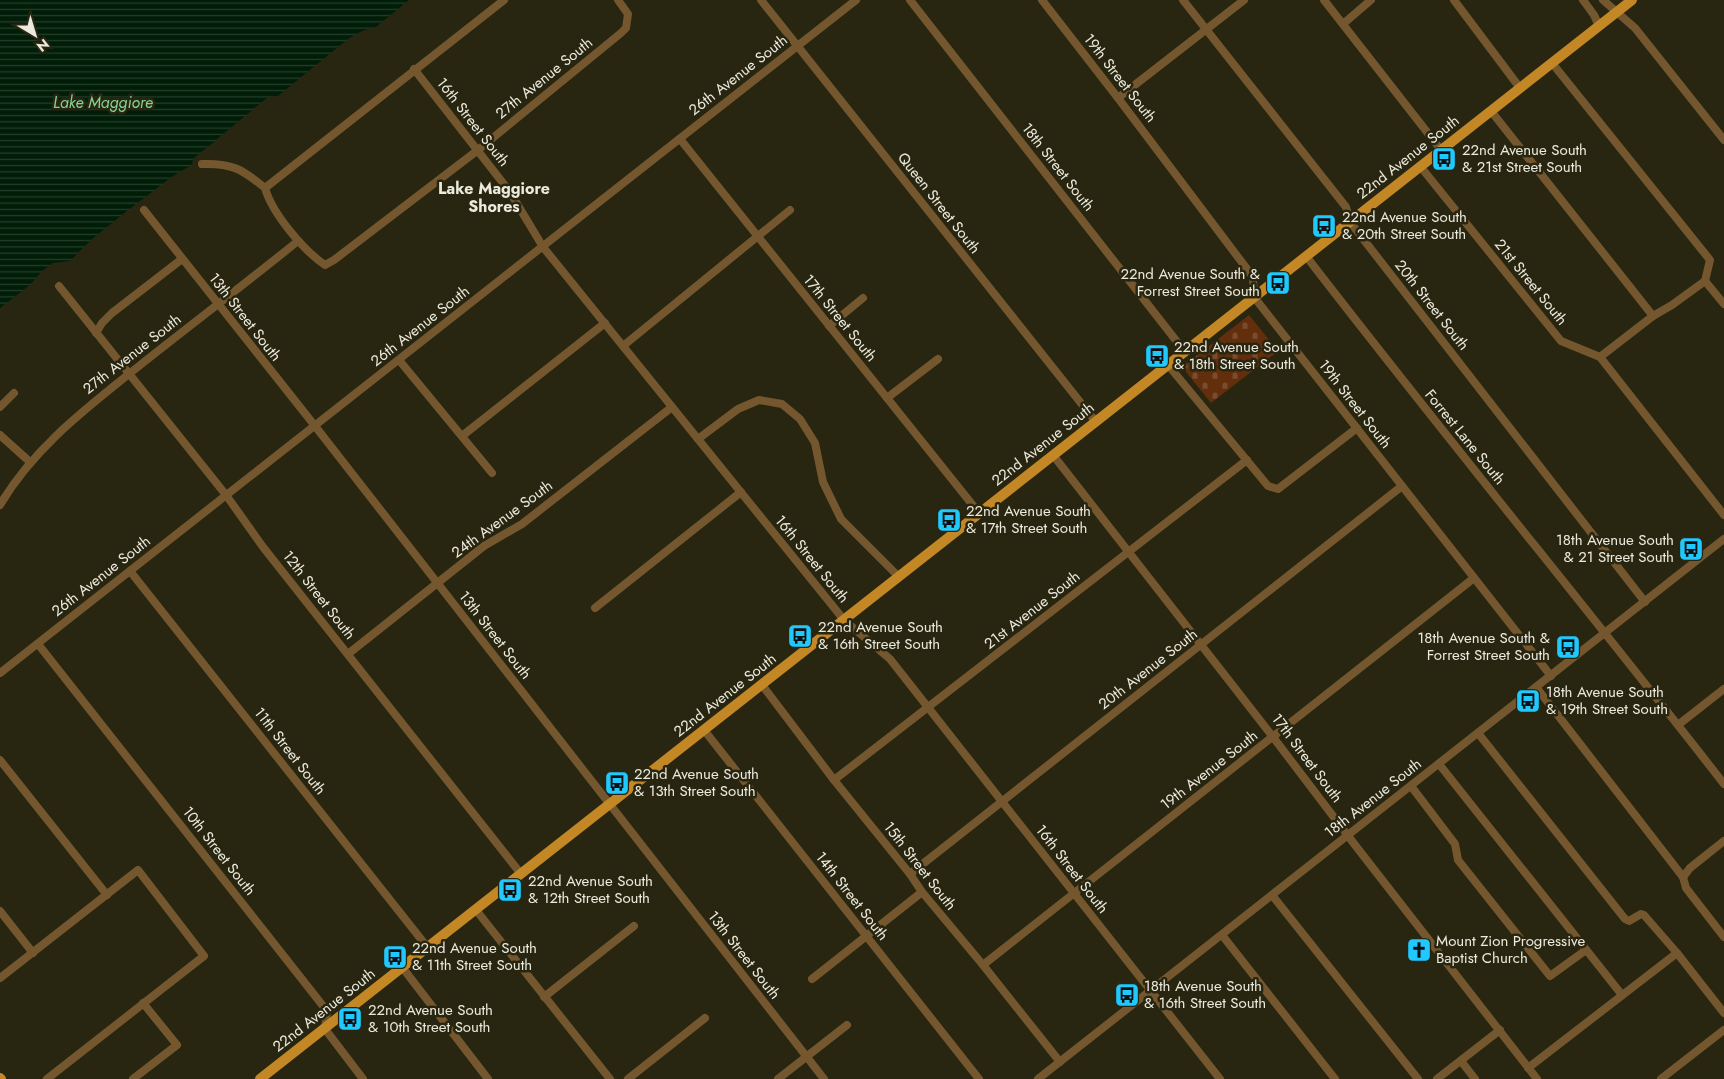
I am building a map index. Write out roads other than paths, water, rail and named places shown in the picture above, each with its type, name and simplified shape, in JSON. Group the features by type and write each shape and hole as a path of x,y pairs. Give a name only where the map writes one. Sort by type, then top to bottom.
{"main road":[{"name":"22nd Avenue South","path":"260,1079 1632,0"}],"street":[{"path":"265,188 504,0"},
{"name":"27th Avenue South","path":"0,505 11,485 30,462 79,414 298,241 325,265 478,150 626,28 628,14 618,0"},
{"name":"Queen Street South","path":"761,0 1096,422"},
{"name":"26th Avenue South","path":"0,673 856,0"},
{"name":"18th Street South","path":"910,0 1185,352"},
{"name":"19th Street South","path":"1042,0 1253,277 1254,297 1551,676"},
{"name":"20th Street South","path":"1183,0 1346,207 1350,222 1644,602"},
{"path":"1118,98 1244,0"},
{"path":"1324,0 1441,150"},
{"path":"1343,24 1371,0"},
{"path":"1454,0 1520,88"},
{"path":"1583,0 1594,15 1599,26"},
{"path":"1603,0 1635,28 1724,140"},
{"path":"1552,63 1710,260 1706,280 1672,305 1653,316 1600,356 1724,515"},
{"name":"16th Street South","path":"414,70 510,192 543,246 844,620 890,659 1220,1079"},
{"path":"1491,111 1653,316"},
{"path":"1717,131 1724,125"},
{"name":"17th Street South","path":"680,139 979,513"},
{"path":"202,164 230,166 245,172 265,188 268,199 298,241"},
{"name":"21st Street South","path":"1420,166 1561,341 1600,356"},
{"name":"13th Street South","path":"144,210 315,426 824,1079"},
{"path":"623,346 790,210"},
{"name":"Forrest Lane South","path":"1306,256 1392,367 1605,633"},
{"path":"96,333 102,323 112,313 182,259"},
{"path":"1706,280 1724,304"},
{"name":"12th Street South","path":"59,286 128,375 226,495 263,547 521,874"},
{"path":"829,326 863,298"},
{"path":"462,436 605,323"},
{"path":"887,398 938,359"},
{"path":"399,360 492,473"},
{"path":"1168,365 1268,486 1278,489 1357,428"},
{"path":"0,407 14,393"},
{"path":"698,439 738,409 760,400 782,404 800,419 815,444 823,482 841,519 899,577"},
{"name":"24th Avenue South","path":"348,654 484,546 522,524 672,407"},
{"path":"0,435 30,462"},
{"name":"17th Street South","path":"1053,456 1537,1079"},
{"name":"21st Avenue South","path":"834,780 1247,460"},
{"name":"20th Avenue South","path":"910,874 1402,486"},
{"path":"595,608 741,492"},
{"name":"18th Avenue South","path":"1038,1079 1644,602 1722,543"},
{"name":"11th Street South","path":"130,571 428,948"},
{"name":"19th Avenue South","path":"983,965 1474,578"},
{"path":"1605,633 1724,784"},
{"name":"10th Street South","path":"38,644 327,1011 324,1029"},
{"name":"15th Street South","path":"762,684 922,892 1060,1062"},
{"path":"1536,687 1683,877 1686,888 1724,937"},
{"path":"1678,725 1724,689"},
{"name":"14th Street South","path":"704,730 979,1079"},
{"path":"1478,733 1625,920 1629,921 1641,914 1644,915 1677,953 1724,1013"},
{"path":"0,760 107,895"},
{"path":"1439,764 1622,995"},
{"path":"1411,786 1455,844 1458,860 1550,976 1586,950"},
{"path":"1683,877 1690,868 1724,842"},
{"path":"0,978 138,870 204,956 47,1079"},
{"path":"812,979 922,892"},
{"path":"1272,895 1418,1079"},
{"path":"476,910 610,1079"},
{"path":"0,911 33,953"},
{"path":"544,997 634,926"},
{"path":"1222,935 1335,1079"},
{"path":"1528,1068 1677,953"},
{"path":"402,967 488,1079"},
{"path":"134,1079 177,1045 143,1004"},
{"path":"628,1079 705,1018"},
{"path":"778,1079 847,1025"},
{"path":"324,1029 363,1079"},
{"path":"1437,1079 1500,1030"},
{"path":"1661,1079 1724,1030"},
{"path":"1461,1060 1475,1079"}],"water":[{"name":"Lake Maggiore","path":"0,0 409,0 376,27 362,31 348,39 278,96 268,97 193,159 192,165 173,176 123,214 91,240 70,261 53,263 42,271 30,285 0,308"}],"place":[{"name":"22nd Avenue South & 21st Street South","path":"1444,159"},
{"name":"22nd Avenue South & 20th Street South","path":"1324,226"},
{"name":"22nd Avenue South & Forrest Street South","path":"1278,283"},
{"name":"22nd Avenue South & 18th Street South","path":"1157,356"},
{"name":"22nd Avenue South & 17th Street South","path":"949,520"},
{"name":"18th Avenue South & 21 Street South","path":"1691,549"},
{"name":"22nd Avenue South & 16th Street South","path":"800,636"},
{"name":"18th Avenue South & Forrest Street South","path":"1568,647"},
{"name":"18th Avenue South & 19th Street South","path":"1528,701"},
{"name":"22nd Avenue South & 13th Street South","path":"617,783"},
{"name":"22nd Avenue South & 12th Street South","path":"510,890"},
{"name":"Mount Zion Progressive Baptist Church","path":"1419,950"},
{"name":"22nd Avenue South & 11th Street South","path":"395,957"},
{"name":"18th Avenue South & 16th Street South","path":"1127,995"},
{"name":"22nd Avenue South & 10th Street South","path":"350,1019"}],"district":[{"name":"Lake Maggiore Shores","path":"494,197"}]}
